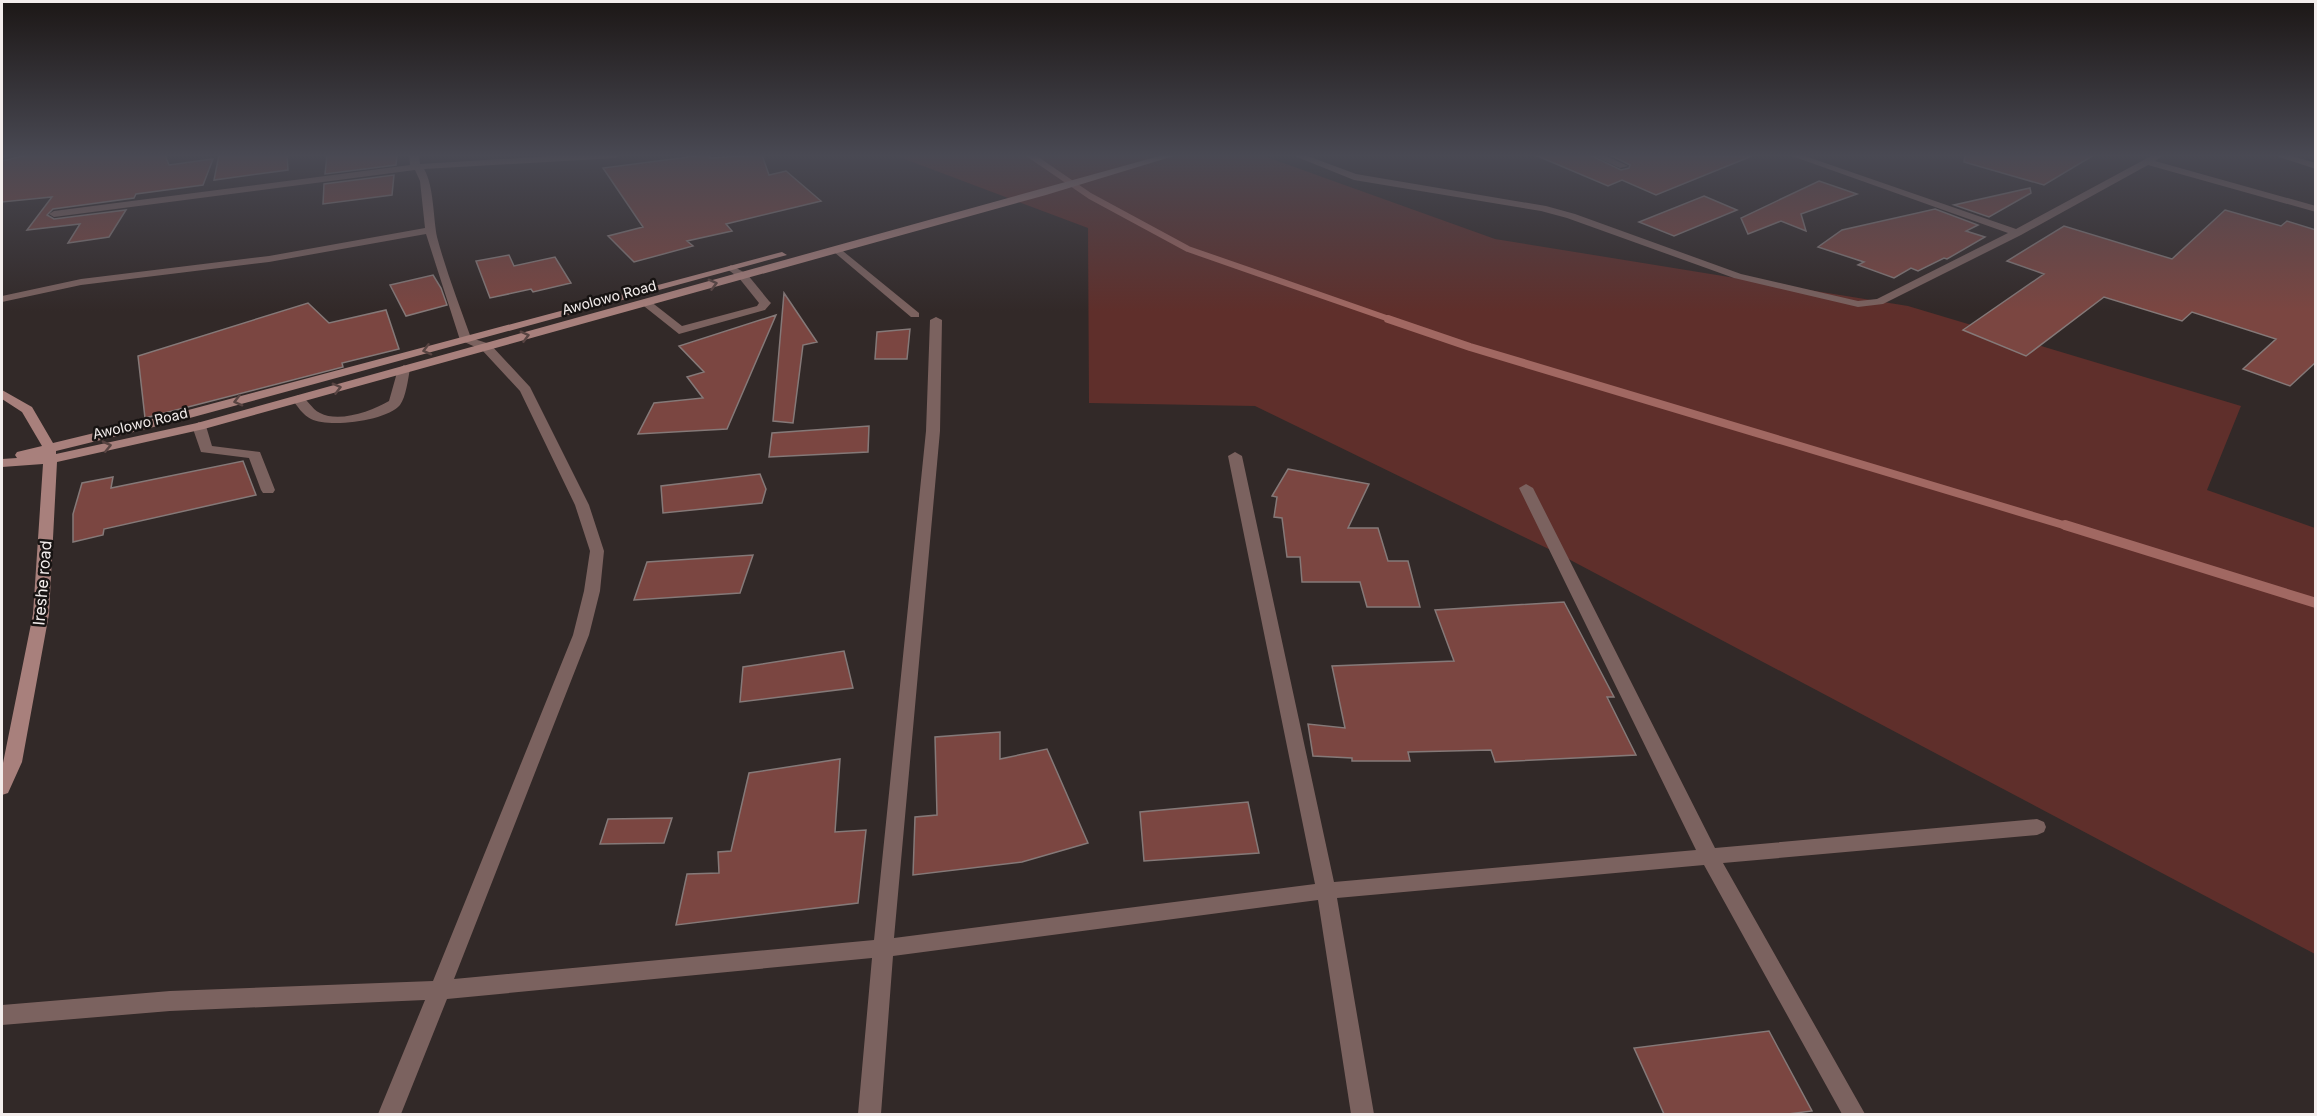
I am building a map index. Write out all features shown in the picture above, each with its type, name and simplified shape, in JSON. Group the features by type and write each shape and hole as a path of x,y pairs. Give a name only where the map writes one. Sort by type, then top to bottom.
{"main road":[{"name":"Awolowo Road","path":"49,453 956,207"},
{"name":"Awolowo Road","path":"49,453 198,426 995,207"},
{"path":"2,394 27,410 49,453 2,462"},
{"name":"Ireshe road","path":"2,788 41,614 49,453"}],"street":[{"path":"54,214 108,207"},
{"path":"390,1114 581,635 592,591 597,550 582,505 526,390 486,347 466,340 431,230 428,207"},
{"path":"1536,207 1571,216 1738,276 1858,304 1879,302 2064,207"},
{"path":"1943,207 2017,233"},
{"path":"2,299 78,282 268,259 431,230"},
{"path":"838,250 915,315"},
{"path":"646,303 679,330 761,308 765,303 743,276 731,268"},
{"path":"870,1114 883,948 933,431 936,320"},
{"path":"298,399 314,416 326,420 361,416 388,408 395,403 404,369"},
{"path":"198,426 206,449 255,455 268,490"},
{"path":"1235,456 1326,891 1363,1114"},
{"path":"1526,488 1709,856 1854,1114"},
{"path":"2,1015 170,1001 440,990 883,948 1326,891 2037,826"}],"shaded area":[{"path":"1032,207 1406,207 1495,239 1908,306 2241,406 2207,490 2315,528 2315,954 1559,554 1255,406 1089,403 1088,228"}],"building":[{"path":"44,207 67,207 53,209 47,215 54,219 126,210 109,237 68,243 80,224 27,230"},
{"path":"629,207 796,207 726,224 732,231 687,241 693,246 634,262 608,236 643,227"},
{"path":"1676,207 1730,207 1737,210 1674,236 1639,222"},
{"path":"1764,207 1820,207 1801,214 1806,231 1781,221 1748,234 1741,218"},
{"path":"1960,207 2006,207 1989,217"},
{"path":"1935,209 1978,225 1966,231 1985,237 1947,259 1944,258 1918,271 1911,268 1894,278 1858,265 1864,262 1818,247 1842,230"},
{"path":"2225,210 2281,226 2287,221 2316,230 2316,362 2290,386 2243,369 2276,339 2192,312 2182,321 2104,297 2026,356 1963,330 2044,274 2007,261 2064,226 2172,259"},
{"path":"509,255 514,266 555,257 571,283 533,292 531,289 490,298 476,261"},
{"path":"433,275 447,305 406,316 390,285"},
{"path":"784,293 817,342 803,345 793,423 773,421"},
{"path":"308,303 329,323 386,310 399,349 342,363 343,367 145,418 138,356"},
{"path":"776,315 727,429 638,434 654,403 703,398 687,377 704,372 679,346"},
{"path":"910,329 907,359 875,359 877,332"},
{"path":"869,426 868,452 769,457 772,433"},
{"path":"243,461 256,495 104,529 103,535 73,542 73,514 82,483 113,477 111,488"},
{"path":"1288,469 1369,484 1348,528 1378,528 1388,561 1408,561 1420,607 1367,607 1360,582 1302,582 1300,557 1287,557 1282,518 1274,517 1277,497 1272,496"},
{"path":"760,474 766,489 762,503 663,513 661,486"},
{"path":"753,555 740,593 634,600 647,562"},
{"path":"1564,602 1614,697 1607,697 1636,755 1495,762 1491,750 1408,752 1410,761 1352,761 1352,758 1313,756 1308,724 1345,728 1332,666 1454,661 1435,610"},
{"path":"844,651 853,688 740,702 743,667"},
{"path":"1000,732 1000,759 1047,749 1088,843 1022,862 913,875 915,817 937,815 935,737"},
{"path":"840,759 835,832 866,830 858,903 676,925 687,874 719,873 718,852 731,851 749,773"},
{"path":"1248,802 1259,853 1144,861 1140,812"},
{"path":"672,818 664,843 600,844 608,819"},
{"path":"1769,1031 1812,1111 1788,1114 1664,1114 1634,1048"}],"waterway":[{"path":"1110,207 1188,249 1392,320"},
{"path":"1388,319 1470,347 2070,527"},
{"path":"2065,525 2316,603"}]}
